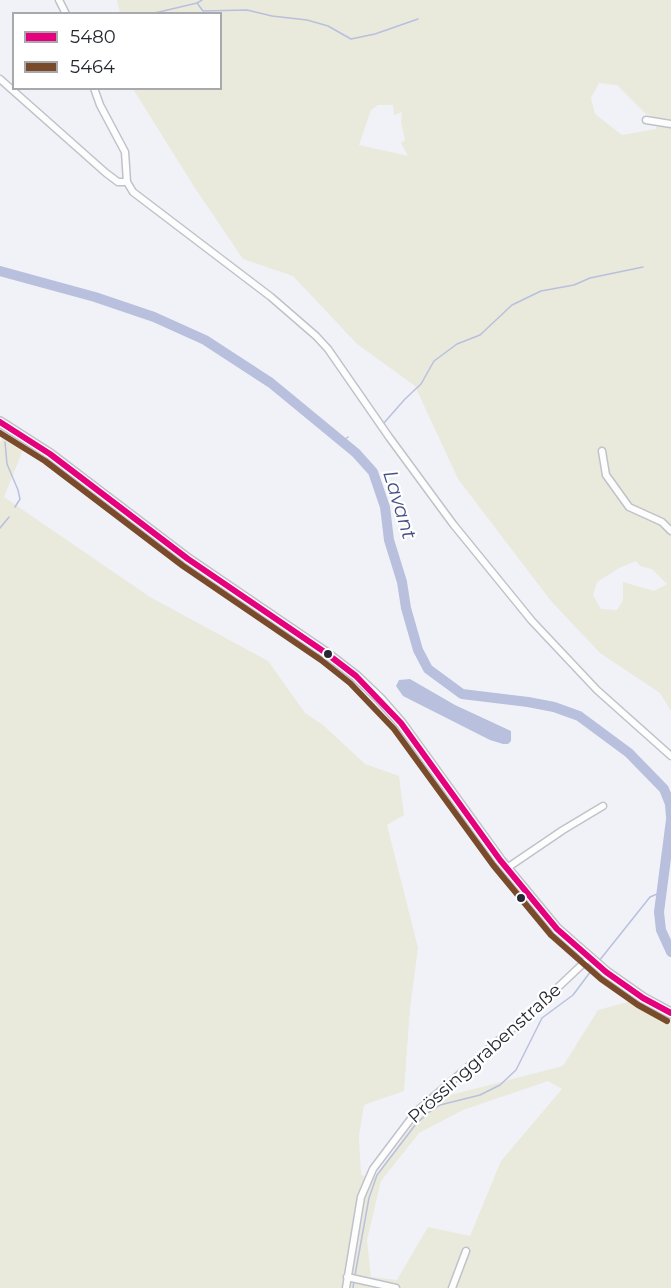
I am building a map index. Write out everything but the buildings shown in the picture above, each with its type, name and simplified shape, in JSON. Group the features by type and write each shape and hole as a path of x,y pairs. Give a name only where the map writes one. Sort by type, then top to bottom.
{"main road":[{"path":"0,422 50,454 188,559 356,676 401,723 507,868 548,919 601,968 643,998 671,1013"}],"street":[{"path":"0,79 12,90"},
{"path":"12,90 106,173 118,182 127,182"},
{"path":"95,90 100,105 125,152 127,182 133,192 271,297 322,343 453,524 532,621 597,690 671,756"},
{"path":"646,120 671,124"},
{"path":"602,451 606,475 629,507 662,522 671,531"},
{"path":"507,868 562,830 603,806"},
{"name":"Prössinggrabenstraße","path":"346,1288 350,1278 361,1197 373,1169 416,1112 591,960"},
{"path":"452,1288 466,1251"},
{"path":"350,1278 396,1288"}],"shaded area":[{"path":"117,0 671,0 671,711 660,693 600,653 551,601 458,479 415,386 357,344 293,276 243,259 134,90 222,90 222,12 120,12","holes":["599,83 617,85 646,114 657,118 656,129 622,135 595,114 591,98","378,105 393,105 394,115 402,112 401,122 405,140 401,143 408,156 359,145 371,110","636,561 640,566 652,569 667,584 654,591 623,582 623,600 617,610 601,609 593,595 597,582 619,568"]},
{"path":"5,433 25,445 4,497 150,597 268,661 305,713 323,725 365,764 399,776 404,815 387,825 418,948 410,1008 404,1091 364,1105 359,1136 361,1175 374,1178 413,1124 439,1098 563,1066 598,1010 628,1002 666,1015 671,1020 671,1288 0,1288 0,443","holes":["548,1081 562,1089 501,1161 470,1236 428,1227 397,1280 371,1277 367,1240 381,1181 419,1133 463,1110"]}],"water":[{"path":"410,679 455,705 511,731 511,741 503,744 490,740 403,696 396,686 399,680"}],"waterway":[{"path":"159,12 202,0"},
{"path":"197,3 203,11 247,10 272,16 307,20 328,26 351,39 375,34 418,19"},
{"path":"383,424 421,384 434,361 457,344 480,335 512,305 541,291 643,267"},
{"name":"Lavant","path":"0,271 95,297 154,317 205,340 271,383 356,453 373,472 385,507 389,540 402,582 406,608 418,650 428,669 462,694 528,702 554,707 579,716 629,753 664,789 670,804 671,817"},
{"name":"Lavant","path":"342,441 348,437"},
{"path":"5,442 7,464 20,499 15,507"},
{"path":"0,528 9,517"},
{"name":"Lavant","path":"671,820 659,912 661,930 671,952"},
{"path":"599,961 650,897 662,892"},
{"path":"355,1275 369,1198 377,1175 416,1124 440,1105 480,1095 500,1085 516,1070 542,1018 573,995 594,967"},
{"path":"353,1288 354,1280"}],"transit line":[{"name":"5480","path":"0,422 50,454 188,559 356,676 401,723 500,860 557,929 606,972 643,998 671,1013"},
{"name":"5464","path":"0,433 45,461 183,566 321,660 350,683 394,729 493,865 551,935 601,979 638,1005 667,1021"}]}
